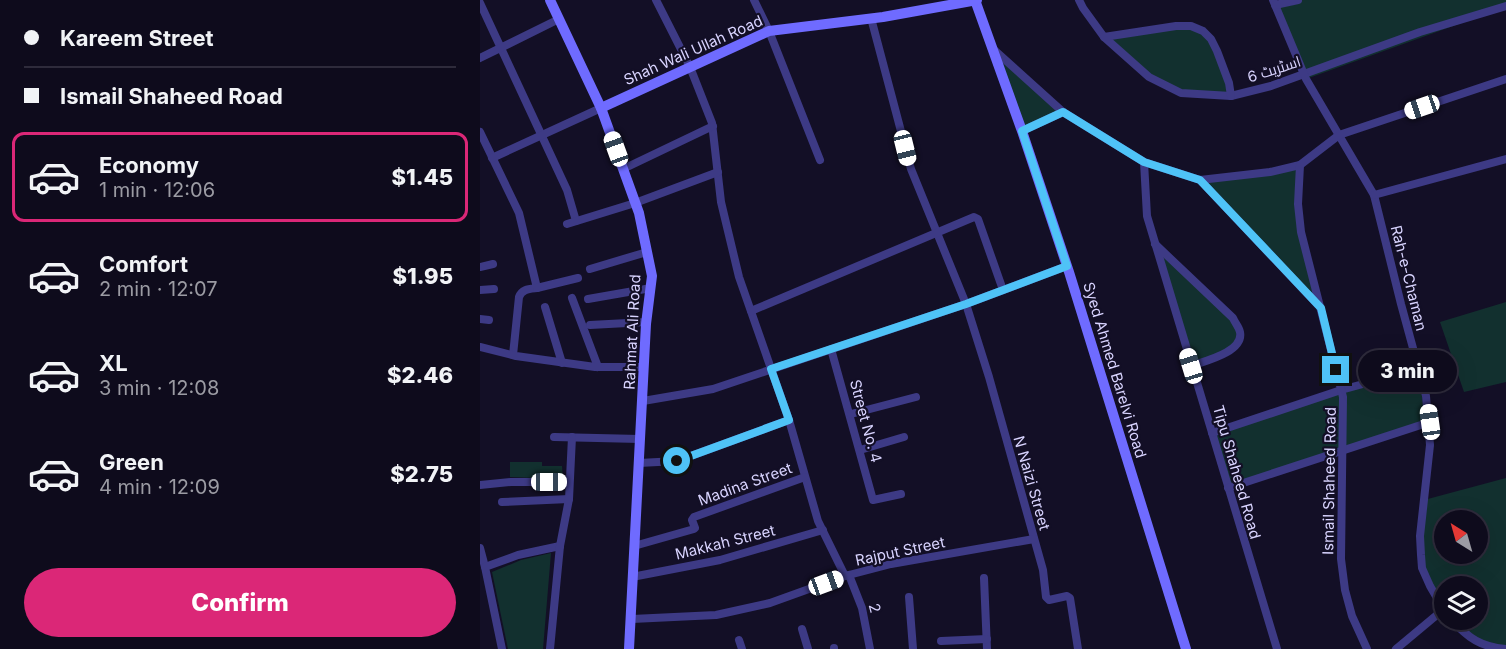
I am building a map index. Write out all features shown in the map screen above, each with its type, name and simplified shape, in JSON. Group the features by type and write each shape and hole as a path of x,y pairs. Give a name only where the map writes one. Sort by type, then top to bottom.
{"street":[{"name":"Rahmat Ali Road","path":"550,0 601,108 635,203 652,276 646,322 629,649"},
{"name":"2","path":"656,0 690,67 713,126 721,202 729,238 823,530 862,608 870,649"},
{"path":"754,0 769,31 820,160"},
{"name":"Shah Wali Ullah Road","path":"601,108 769,31 871,18 976,0"},
{"name":"Syed Ahmed Barelvi Road","path":"976,0 1067,266 1186,649"},
{"name":"اسٹریٹ 6","path":"1079,0 1104,37 1149,77 1181,93 1231,96 1271,86 1420,33 1506,6"},
{"path":"1274,2 1298,0"},
{"name":"Rah-e-Chaman","path":"1274,2 1304,74 1374,195 1426,396 1430,422 1430,445 1420,536 1422,568 1434,593"},
{"path":"480,3 567,190 576,221"},
{"name":"N Naizi Street","path":"871,18 910,169 966,304 989,377 1034,539 1046,597 1049,600 1067,596 1071,602 1078,649"},
{"path":"480,58 559,20"},
{"path":"1104,37 1176,26 1191,26 1211,39 1231,96"},
{"path":"991,46 1063,112 1144,162 1200,180 1270,172 1300,165 1339,135 1506,80"},
{"path":"492,158 601,108"},
{"path":"1022,131 1063,112"},
{"path":"623,169 713,126"},
{"path":"480,132 519,213 537,288"},
{"path":"1374,195 1506,159"},
{"name":"Tipu Shaheed Road","path":"1144,162 1147,216 1277,649"},
{"path":"1300,165 1298,204 1301,232 1321,308"},
{"path":"567,224 635,203 718,172"},
{"name":"Ismail Shaheed Road","path":"1200,180 1321,308 1341,390 1343,450 1341,559 1345,590 1352,616 1366,649"},
{"path":"751,310 976,218 1003,290"},
{"path":"1155,244 1233,318 1240,331 1240,338 1235,347 1191,366"},
{"path":"590,269 647,252"},
{"path":"480,267 493,264"},
{"path":"643,401 713,389 966,304 1067,266"},
{"path":"513,355 519,297 525,290 578,278"},
{"path":"588,299 651,288"},
{"path":"480,290 494,289"},
{"path":"572,298 598,367"},
{"path":"545,307 562,363"},
{"path":"590,325 646,322"},
{"path":"480,347 562,363 598,367 644,367"},
{"name":"Street No. 4","path":"831,349 851,414 873,500 901,494"},
{"path":"1212,433 1341,390 1418,369"},
{"path":"851,414 916,397"},
{"path":"639,463 677,461 789,420"},
{"path":"1228,488 1430,422"},
{"path":"554,437 640,439"},
{"path":"549,649 560,546 569,499 572,437"},
{"path":"860,450 904,437"},
{"name":"Madina Street","path":"634,546 695,528 693,518 805,477"},
{"path":"480,485 510,482 569,482"},
{"path":"502,502 569,499"},
{"name":"Makkah Street","path":"632,577 720,560 823,530"},
{"name":"Rajput Street","path":"632,619 716,615 770,603 847,576 891,564 1034,539"},
{"path":"485,567 518,555 560,546"},
{"path":"480,548 502,649"},
{"path":"984,578 987,649"},
{"path":"909,597 913,649"},
{"path":"1396,649 1434,618"},
{"path":"802,629 808,649"},
{"path":"1461,630 1475,641 1490,648 1506,649"},
{"path":"941,641 987,639"}],"green space":[{"path":"1298,0 1506,0 1506,7 1306,79 1275,5"},
{"path":"1191,26 1211,39 1231,96 1181,93 1149,77 1104,37"},
{"path":"991,46 1063,112 1022,131"},
{"path":"1302,163 1298,204 1321,308 1200,180"},
{"path":"1155,244 1233,318 1240,331 1235,347 1191,366"},
{"path":"1506,302 1506,382 1464,392 1440,322"},
{"path":"1418,369 1426,425 1228,488 1212,433"},
{"path":"510,462 542,462 542,466 562,466 563,479 510,477"},
{"path":"1506,478 1506,646 1475,639 1465,630 1488,630 1488,576 1434,576 1434,590 1424,571 1424,500"},
{"path":"551,553 543,649 508,649 492,572 521,560"}],"route":[{"path":"677,461 789,420 771,369 966,304 1067,266 1022,131 1063,112 1144,162 1200,180 1321,308 1336,370"}]}
